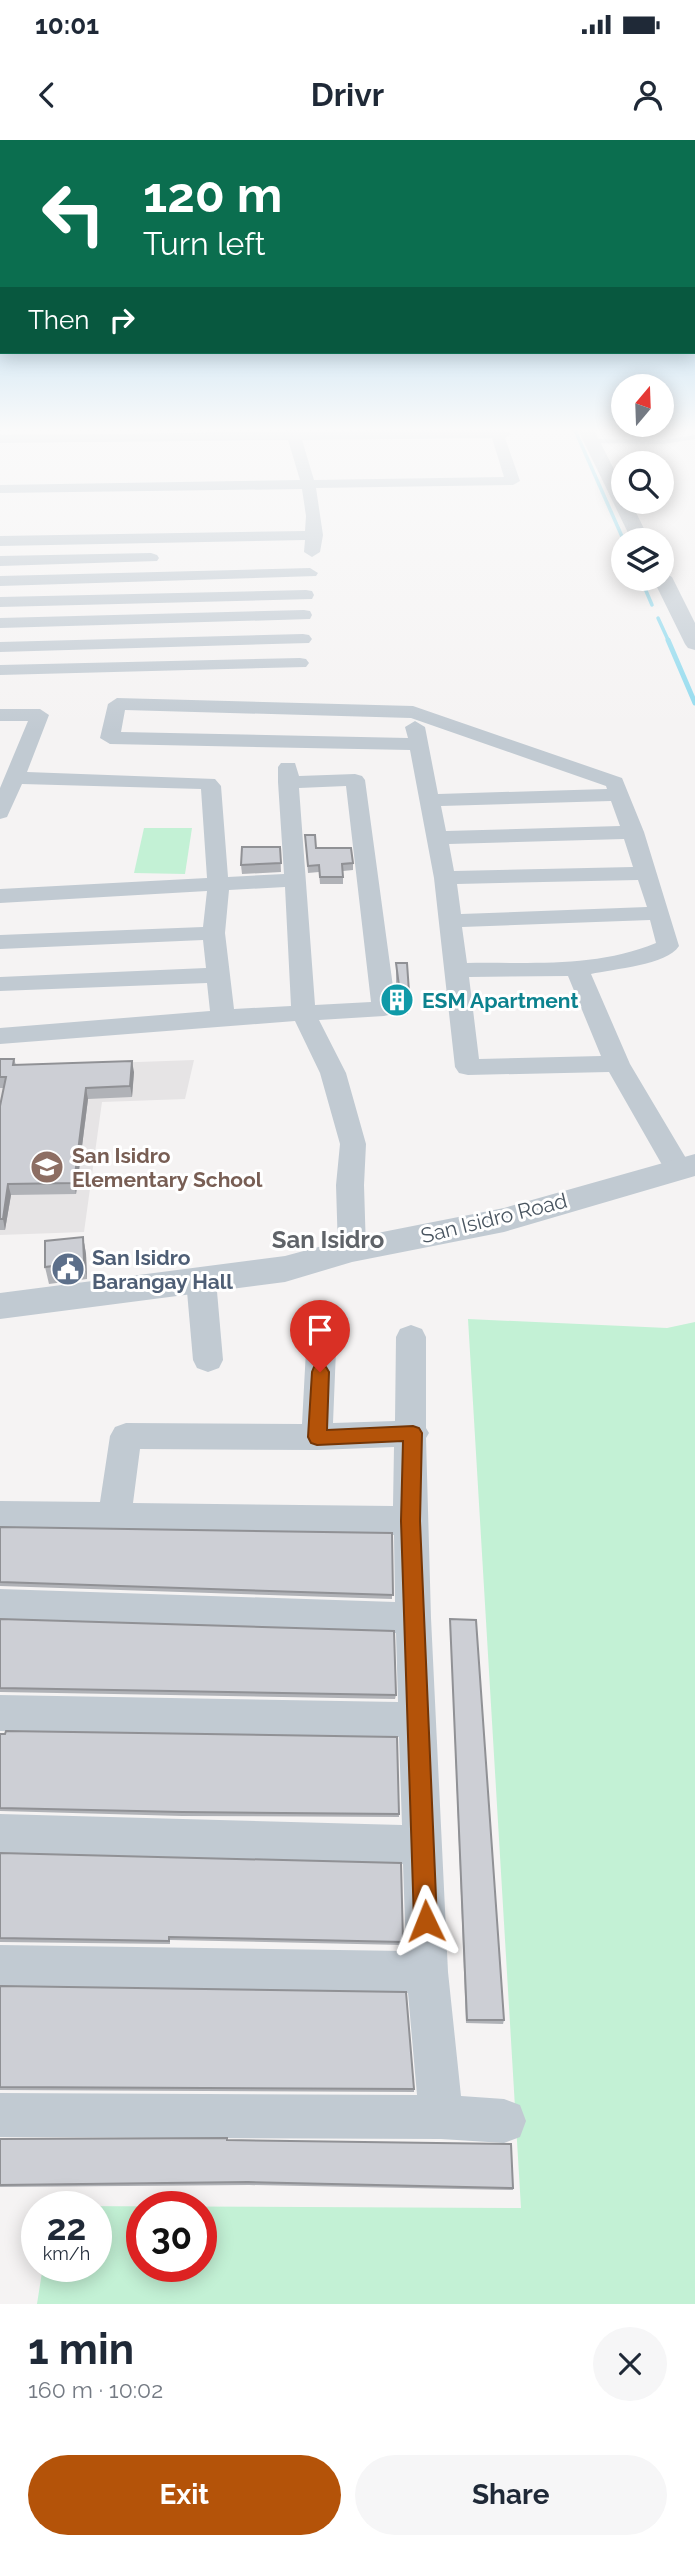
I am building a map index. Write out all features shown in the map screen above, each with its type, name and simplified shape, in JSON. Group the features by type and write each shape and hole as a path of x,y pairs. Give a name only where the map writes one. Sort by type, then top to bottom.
{"street":[{"path":"0,670 300,672 303,615 310,573 305,555 314,535 312,529"},
{"path":"0,541 314,535"},
{"path":"0,561 163,558"},
{"path":"0,582 310,573"},
{"path":"672,591 688,612 695,643"},
{"path":"0,602 306,595"},
{"path":"0,623 303,615"},
{"path":"0,647 303,639"},
{"path":"418,744 110,738 117,704 413,712 615,782 634,832 668,946 642,957 578,969 456,970"},
{"path":"413,712 445,878 468,1067 617,1064"},
{"path":"0,715 40,715 0,813"},
{"path":"0,1036 223,1017 304,1014 384,1009 355,780 288,774 304,1014 333,1073 353,1144 349,1185 352,1250"},
{"path":"14,778 208,783 211,786 218,886 214,933 223,1017"},
{"path":"430,800 621,795"},
{"path":"437,838 634,832"},
{"path":"445,878 646,873"},
{"path":"0,896 296,880"},
{"path":"450,921 660,913"},
{"path":"0,942 214,933"},
{"path":"578,969 617,1064 687,1168"},
{"path":"0,984 218,975"},
{"name":"San Isidro Road","path":"0,1306 285,1269 352,1250 504,1220 687,1168"},
{"path":"201,1280 208,1360"},
{"path":"411,1337 413,1433 410,1521 427,1972 441,2117"},
{"path":"317,1437 321,1350"},
{"path":"114,1517 126,1436 317,1437 413,1433"},
{"path":"0,1515 410,1521"},
{"path":"0,1605 414,1618"},
{"path":"0,1713 419,1720"},
{"path":"0,1834 423,1845"},
{"path":"0,1966 427,1972"},
{"path":"0,2115 441,2117 504,2121"}],"shaded area":[{"name":"San Isidro Elementary School","path":"194,1060 185,1099 102,1102 84,1232 0,1235 0,1067"}],"green space":[{"path":"144,828 192,828 185,874 134,873"},
{"path":"468,1319 667,1328 695,1322 695,2304 37,2304 40,2282 112,2282 112,2206 126,2206 126,2282 217,2282 217,2207 521,2208"}],"building":[{"path":"305,835 315,835 316,848 351,848 353,863 342,864 343,877 320,877 319,865 308,866"},
{"path":"242,847 280,847 281,863 241,865"},
{"path":"396,963 407,963 409,992 397,992 399,986"},
{"path":"0,1059 14,1059 13,1065 132,1061 130,1086 86,1088 74,1183 8,1184 3,1219 0,1219 0,1106 6,1077 0,1077"},
{"path":"83,1237 84,1262 45,1267 45,1241"},
{"path":"0,1527 392,1533 393,1595 0,1582"},
{"path":"0,1619 394,1631 396,1695 0,1688"},
{"path":"450,1619 476,1620 504,2020 467,2020"},
{"path":"6,1731 397,1737 399,1814 0,1808 0,1734 5,1734"},
{"path":"0,1853 401,1863 403,1942 169,1937 169,1941 0,1938"},
{"path":"0,1986 406,1992 414,2089 0,2087"},
{"path":"227,2138 511,2144 513,2188 248,2182 0,2185 0,2139"}],"waterway":[{"path":"646,591 652,605"},
{"path":"658,618 669,642"},
{"path":"668,640 695,703"}],"place":[{"name":"ESM Apartment","path":"397,1000"},
{"name":"San Isidro Elementary School","path":"47,1167"},
{"name":"San Isidro Barangay Hall","path":"68,1269"}],"district":[{"name":"San Isidro","path":"328,1239"}],"route":[{"path":"320,1372 317,1437 413,1433 410,1521 426,1921"}]}
